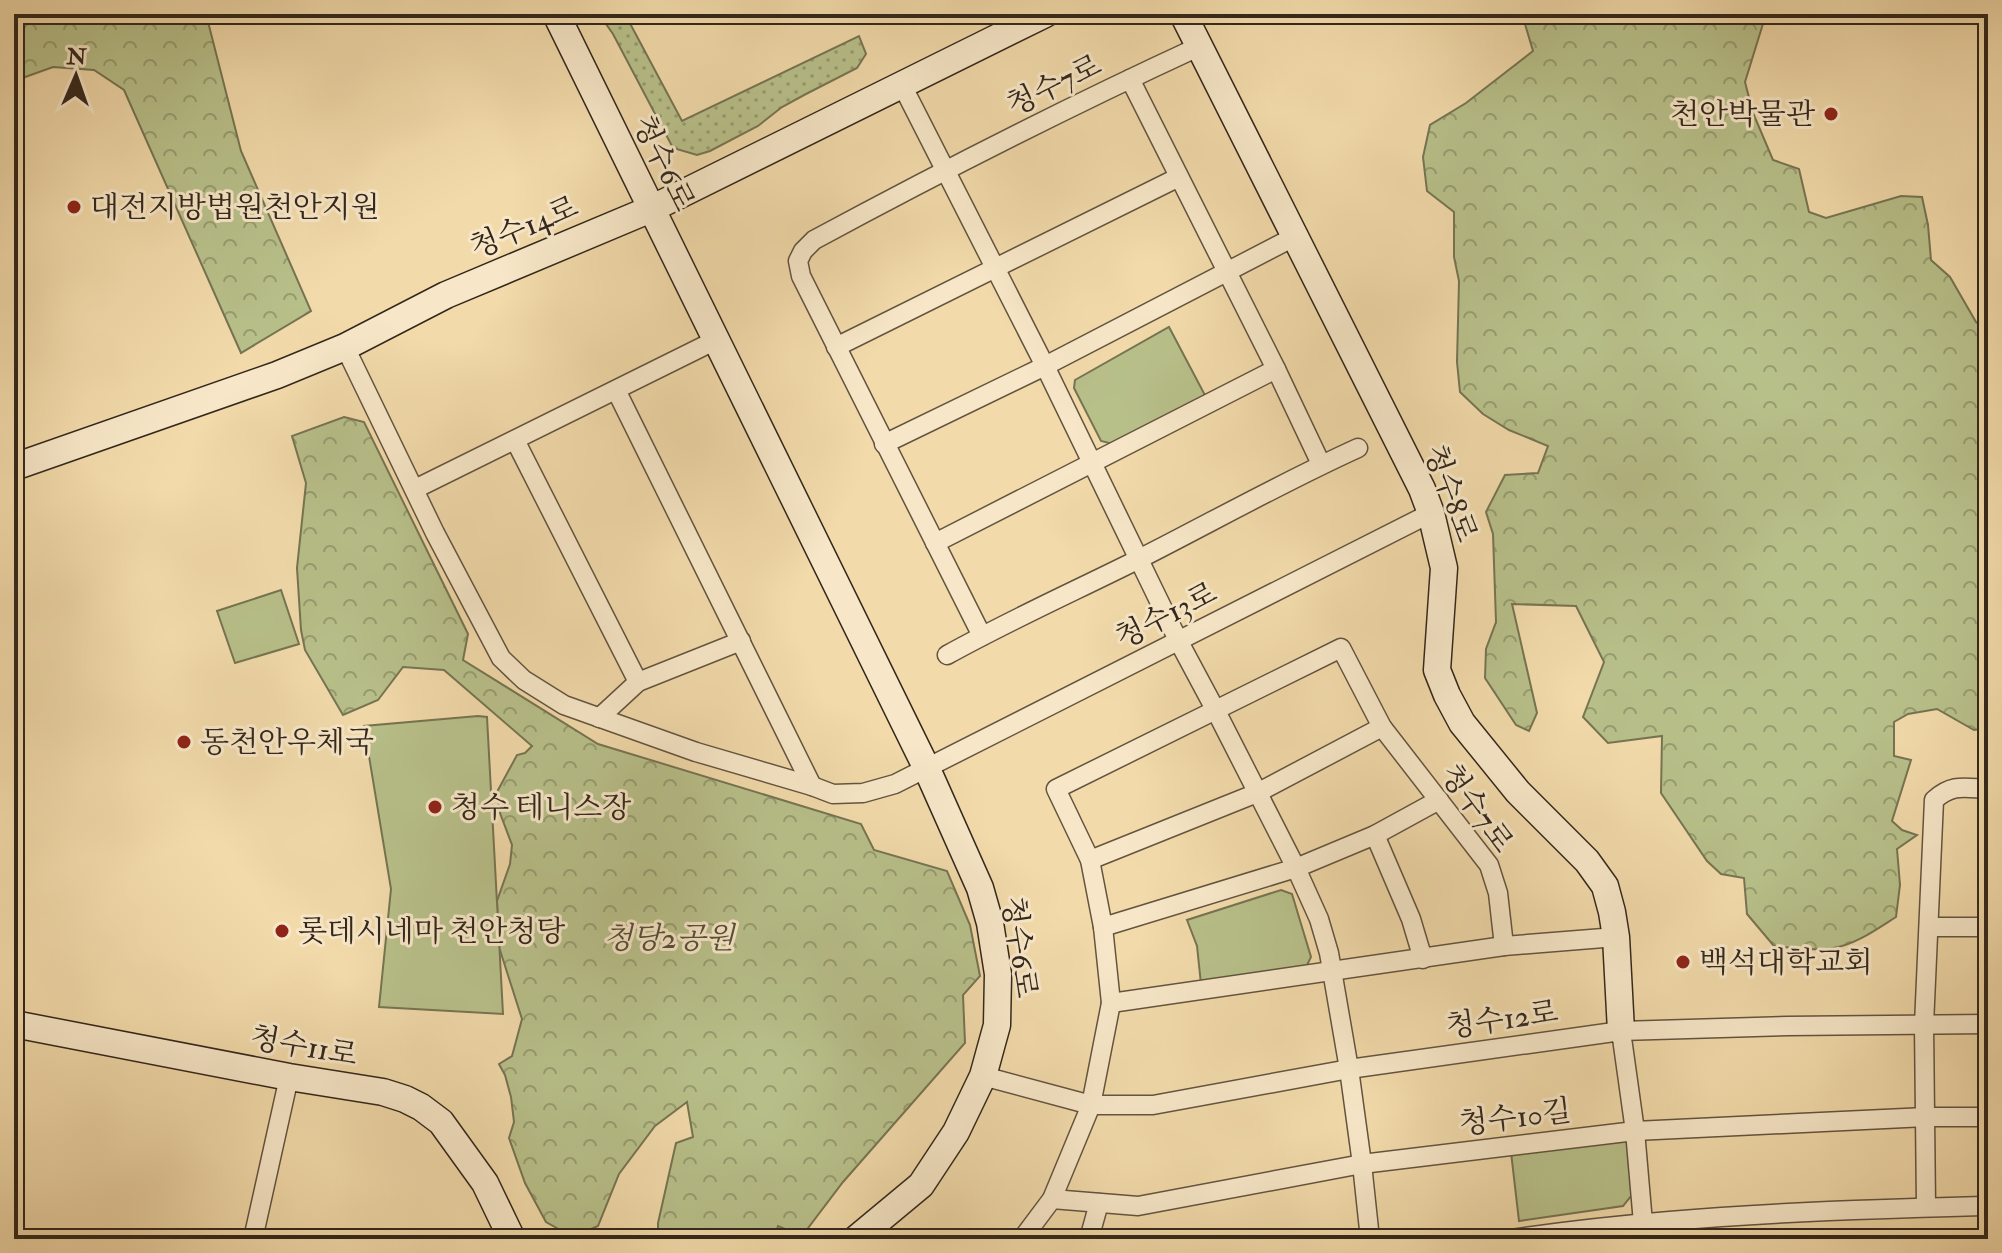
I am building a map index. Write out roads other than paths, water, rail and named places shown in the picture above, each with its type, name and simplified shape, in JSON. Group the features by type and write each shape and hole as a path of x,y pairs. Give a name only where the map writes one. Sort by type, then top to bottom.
{"street":[{"name":"청수6로","path":"556,14 927,769 980,888 990,923 998,974 997,1025 983,1076 956,1132 921,1185 856,1239"},
{"name":"청수14로","path":"14,467 277,375 345,347 446,295 651,209 1045,14"},
{"name":"청수8로","path":"1183,14 1422,489 1444,568 1437,670 1447,695 1462,723 1518,792 1587,861 1605,886 1616,937 1621,1031"},
{"path":"1130,79 1198,47"},
{"name":"청수7로","path":"982,636 801,276 798,261 814,240 946,169 1130,79 1321,464"},
{"path":"902,85 1319,919 1332,971 1349,1069 1370,1239"},
{"path":"836,347 1179,177"},
{"path":"884,444 1045,366 1294,237"},
{"path":"415,489 716,340"},
{"path":"345,347 435,533 501,658 524,680 564,705 599,718 833,794 863,793 895,784 927,769"},
{"path":"935,543 1276,369"},
{"path":"616,390 812,786"},
{"path":"515,440 638,682"},
{"path":"947,655 1358,448"},
{"name":"청수13로","path":"927,769 1431,513"},
{"path":"599,718 638,682 741,641"},
{"name":"청수7로","path":"1216,711 1341,648 1382,727 1489,865 1498,893 1504,946"},
{"path":"1022,1239 1052,1199 1091,1105 1111,1003 1103,927 1090,860 1056,789 1216,711"},
{"path":"1090,860 1257,793 1382,727"},
{"path":"1926,1207 1924,1025 1934,800 1952,788 1988,789"},
{"path":"1103,927 1296,868 1375,835 1439,800"},
{"path":"1375,835 1411,919 1423,959"},
{"path":"1929,927 1988,927"},
{"path":"1111,1003 1504,946 1616,937"},
{"name":"청수11로","path":"14,1024 383,1092 405,1099 441,1122 485,1183 512,1239"},
{"name":"청수12로","path":"983,1076 1091,1105 1153,1105 1349,1069 1621,1031 1988,1024"},
{"path":"1621,1031 1635,1131 1643,1223"},
{"path":"253,1239 289,1077"},
{"name":"청수10길","path":"1052,1199 1138,1206 1362,1164 1635,1131 1926,1117 1988,1117"},
{"path":"1089,1239 1099,1203"},
{"path":"1511,1239 1579,1229 1748,1215 1988,1206"},
{"path":"14,1238 22,1239"}],"place":[{"name":"천안박물관","path":"1831,114"},
{"name":"대전지방법원천안지원","path":"74,207"},
{"name":"동천안우체국","path":"184,742"},
{"name":"청수 테니스장","path":"435,807"},
{"name":"롯데시네마 천안청당","path":"282,931"},
{"name":"백석대학교회","path":"1683,962"}],"park label":[{"name":"청당2공원","path":"669,938"}]}
